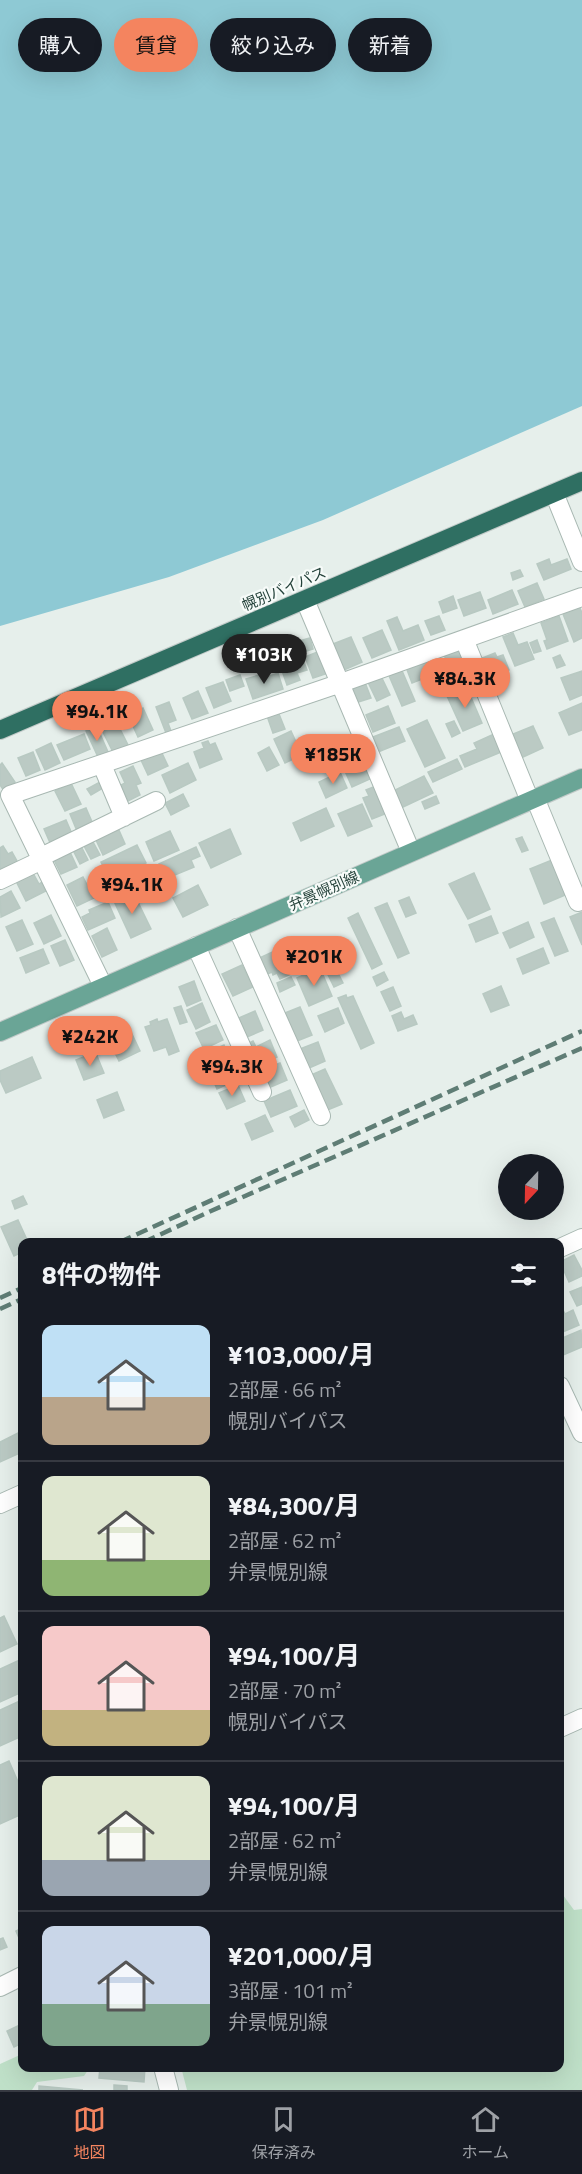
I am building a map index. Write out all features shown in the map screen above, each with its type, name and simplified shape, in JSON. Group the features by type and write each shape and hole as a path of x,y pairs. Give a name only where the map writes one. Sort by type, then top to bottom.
{"highway":[{"name":"幌別バイパス","path":"0,730 582,481"}],"main road":[{"name":"弁景幌別線","path":"0,1032 582,778"}],"street":[{"path":"554,493 582,562"},
{"path":"103,986 10,795 341,683 582,597"},
{"path":"305,600 411,852"},
{"path":"464,639 578,902 582,900"},
{"path":"102,765 124,817"},
{"path":"0,880 156,801"},
{"path":"237,928 321,1116"},
{"path":"196,946 262,1092"},
{"path":"564,1246 582,1238"},
{"path":"564,1395 582,1433"},
{"path":"0,1504 18,1496"},
{"path":"564,1726 582,1718"},
{"path":"0,1987 18,1978"},
{"path":"164,2072 169,2090"}],"green space":[{"path":"564,1896 574,1910 582,1909 582,2090 187,2090 182,2072 564,2072"},
{"path":"18,2056 18,2072 87,2072 84,2076 37,2082 32,2090 0,2090 0,2064"}],"water":[{"path":"0,0 582,0 582,406 323,520 169,577 0,626"}],"building":[{"path":"549,559 551,565 567,559 571,569 544,580 537,564"},
{"path":"520,570 523,576 513,580 511,573"},
{"path":"537,583 544,599 525,607 518,591"},
{"path":"512,590 518,604 493,614 488,600"},
{"path":"480,592 486,608 464,616 458,600"},
{"path":"453,596 457,608 443,613 439,602"},
{"path":"580,608 582,638 574,642 563,614"},
{"path":"439,616 445,630 431,635 425,621"},
{"path":"559,616 568,641 547,649 544,641 547,640 541,623"},
{"path":"397,617 403,631 418,625 424,640 399,650 387,621"},
{"path":"382,630 391,650 372,658 363,638"},
{"path":"513,633 518,645 527,642 534,659 515,666 503,637"},
{"path":"351,637 362,662 344,670 333,644"},
{"path":"310,638 313,649 303,652 299,641"},
{"path":"537,640 541,651 534,653 530,643"},
{"path":"259,648 261,657 246,660 244,651"},
{"path":"460,648 470,670 454,677 444,655"},
{"path":"320,651 328,673 313,678 305,657"},
{"path":"495,653 497,657 503,655 509,670 502,674 504,679 491,684 480,659"},
{"path":"560,655 565,665 557,668 553,658"},
{"path":"302,657 307,670 297,673 300,680 287,685 280,665"},
{"path":"426,660 432,675 412,683 406,667"},
{"path":"400,666 415,701 402,706 387,671"},
{"path":"582,671 582,695 570,700 561,678"},
{"path":"266,673 267,677 278,673 283,689 253,699 246,679"},
{"path":"380,674 390,695 377,701 367,680"},
{"path":"240,675 244,686 230,691 226,680"},
{"path":"364,680 371,698 355,703 348,686"},
{"path":"223,682 231,701 214,708 206,688"},
{"path":"467,688 482,723 463,731 447,696"},
{"path":"198,691 208,713 192,719 183,698"},
{"path":"169,702 176,720 168,723 171,731 166,733 156,707"},
{"path":"582,703 582,730 569,735 559,713"},
{"path":"388,706 395,723 373,732 366,715"},
{"path":"143,708 153,730 138,737 128,715"},
{"path":"277,709 285,729 273,733 266,713"},
{"path":"115,719 128,745 113,752 100,726"},
{"path":"427,720 445,758 425,767 407,729"},
{"path":"454,721 460,733 452,737 446,724"},
{"path":"533,726 543,748 521,758 511,735"},
{"path":"97,727 108,752 98,757 86,731"},
{"path":"399,727 405,741 378,752 373,737"},
{"path":"291,731 302,755 285,763 274,739"},
{"path":"84,734 90,749 64,760 57,745"},
{"path":"494,734 501,752 465,767 460,756 477,749 474,743"},
{"path":"208,741 210,745 215,743 222,759 200,768 194,752 204,748 202,743"},
{"path":"51,743 60,763 45,770 36,750"},
{"path":"269,747 279,765 267,771 258,753"},
{"path":"161,751 168,766 148,775 141,760"},
{"path":"33,752 40,770 26,776 18,758"},
{"path":"457,759 462,769 433,782 428,772"},
{"path":"2,763 15,782 4,791 0,785 0,765"},
{"path":"188,763 196,780 170,793 162,775"},
{"path":"362,763 370,779 352,787 345,771"},
{"path":"133,766 141,783 136,785 140,795 128,801 121,785 125,783 120,772"},
{"path":"340,772 347,788 326,798 319,782"},
{"path":"424,776 433,793 401,808 393,791"},
{"path":"100,782 103,788 91,795 87,789"},
{"path":"71,783 81,804 65,811 55,791"},
{"path":"376,786 387,813 372,819 363,798 369,796 366,790"},
{"path":"183,794 189,806 171,815 165,803"},
{"path":"436,796 439,803 425,809 422,802"},
{"path":"362,804 372,826 348,836 338,814"},
{"path":"86,808 93,824 77,831 70,814"},
{"path":"326,808 334,826 301,841 293,823"},
{"path":"66,820 73,836 51,845 44,829"},
{"path":"118,828 125,844 103,855 95,838"},
{"path":"230,829 241,854 211,868 199,843"},
{"path":"170,831 179,850 154,861 146,842"},
{"path":"522,837 528,850 522,852 516,839"},
{"path":"92,840 100,855 91,859 83,844"},
{"path":"137,845 146,863 122,874 125,881 113,886 101,862"},
{"path":"3,846 8,854 12,852 17,861 0,870 0,848"},
{"path":"81,846 88,860 80,864 73,850"},
{"path":"196,847 200,856 191,860 194,867 165,879 159,864"},
{"path":"70,852 77,867 61,874 54,860"},
{"path":"552,860 565,895 544,904 530,869"},
{"path":"33,873 39,884 42,882 46,891 26,901 16,881"},
{"path":"474,873 490,909 468,919 449,884"},
{"path":"83,877 94,898 77,906 67,885"},
{"path":"198,885 208,905 183,917 173,898"},
{"path":"11,891 20,908 1,917 0,897"},
{"path":"133,892 151,929 131,938 114,901"},
{"path":"409,897 416,913 406,917 399,901"},
{"path":"108,902 115,918 88,930 82,917 90,913 89,910"},
{"path":"387,903 409,953 398,958 375,908"},
{"path":"582,912 582,945 570,917"},
{"path":"358,913 382,964 372,969 348,918"},
{"path":"51,915 61,936 44,944 34,923"},
{"path":"491,916 498,933 476,942 469,925"},
{"path":"554,918 568,951 555,956 541,923"},
{"path":"22,920 33,944 17,951 6,927"},
{"path":"528,922 534,937 510,948 503,933"},
{"path":"107,928 117,950 102,957 92,936"},
{"path":"65,940 74,960 60,966 51,946"},
{"path":"321,940 343,983 334,987 313,944"},
{"path":"543,948 549,963 523,974 517,959"},
{"path":"43,949 49,963 26,973 20,958"},
{"path":"279,949 291,974 280,979 277,973 273,975 272,972 265,975 257,959"},
{"path":"242,965 253,987 233,996 222,974"},
{"path":"320,968 332,996 309,1006 297,978"},
{"path":"384,972 388,980 377,986 373,977"},
{"path":"291,977 295,985 280,992 277,983"},
{"path":"194,981 201,1000 187,1006 179,987"},
{"path":"501,986 509,1005 491,1012 483,994"},
{"path":"393,987 401,1006 390,1011 381,992"},
{"path":"346,995 347,998 353,996 374,1043 361,1049 338,998"},
{"path":"202,1003 210,1022 196,1029 187,1010"},
{"path":"181,1006 187,1022 180,1024 174,1008"},
{"path":"300,1007 312,1035 297,1041 285,1013"},
{"path":"338,1008 344,1023 325,1032 318,1016"},
{"path":"255,1011 263,1030 247,1037 239,1018"},
{"path":"401,1012 404,1019 413,1015 417,1024 398,1031 392,1016"},
{"path":"157,1019 158,1022 167,1019 179,1051 169,1055 166,1047 154,1051 145,1027"},
{"path":"216,1025 223,1040 204,1049 196,1033"},
{"path":"131,1032 140,1051 119,1061 111,1045 125,1039 123,1035"},
{"path":"270,1040 277,1057 257,1066 247,1044 253,1041 256,1047"},
{"path":"318,1042 325,1061 309,1068 297,1050"},
{"path":"224,1045 230,1059 210,1068 204,1054"},
{"path":"86,1056 87,1060 97,1056 104,1073 84,1080 76,1060"},
{"path":"32,1057 41,1078 6,1093 0,1080 0,1071"},
{"path":"280,1063 287,1080 266,1089 258,1072"},
{"path":"231,1064 239,1079 217,1089 210,1073"},
{"path":"325,1069 342,1104 325,1111 309,1076"},
{"path":"238,1085 245,1101 227,1109 219,1093"},
{"path":"290,1090 297,1106 271,1117 264,1101"},
{"path":"117,1092 124,1110 104,1118 97,1100"},
{"path":"304,1110 309,1120 295,1127 290,1117"},
{"path":"265,1115 273,1131 252,1140 245,1124"},
{"path":"23,1196 27,1204 15,1209 12,1201"},
{"path":"18,1220 26,1238 18,1238 18,1254 14,1256 1,1227"},
{"path":"574,1255 582,1270 582,1276 569,1282 564,1271 564,1260"},
{"path":"582,1287 582,1304 577,1306 570,1292"},
{"path":"573,1310 579,1325 564,1331 564,1312 565,1314"},
{"path":"581,1330 582,1347 564,1355 564,1337"},
{"path":"18,1433 18,1454 0,1462 0,1442"},
{"path":"4,1616 17,1644 0,1652 0,1618"},
{"path":"18,1661 18,1694 0,1702 0,1669"},
{"path":"18,1702 18,1738 0,1746 0,1710"},
{"path":"9,1761 18,1782 18,1816 0,1824 0,1765"},
{"path":"3,1938 7,1947 0,1950 0,1939"},
{"path":"18,2026 18,2045 14,2047 7,2031"},
{"path":"100,2072 145,2072 144,2082 99,2078"},
{"path":"114,2085 127,2086 127,2090 114,2090"},
{"path":"39,2086 83,2090 39,2090"}],"railway":[{"path":"129,1238 582,1031"},
{"path":"153,1238 582,1048"},
{"path":"0,1298 18,1290"},
{"path":"0,1309 18,1301"}]}
